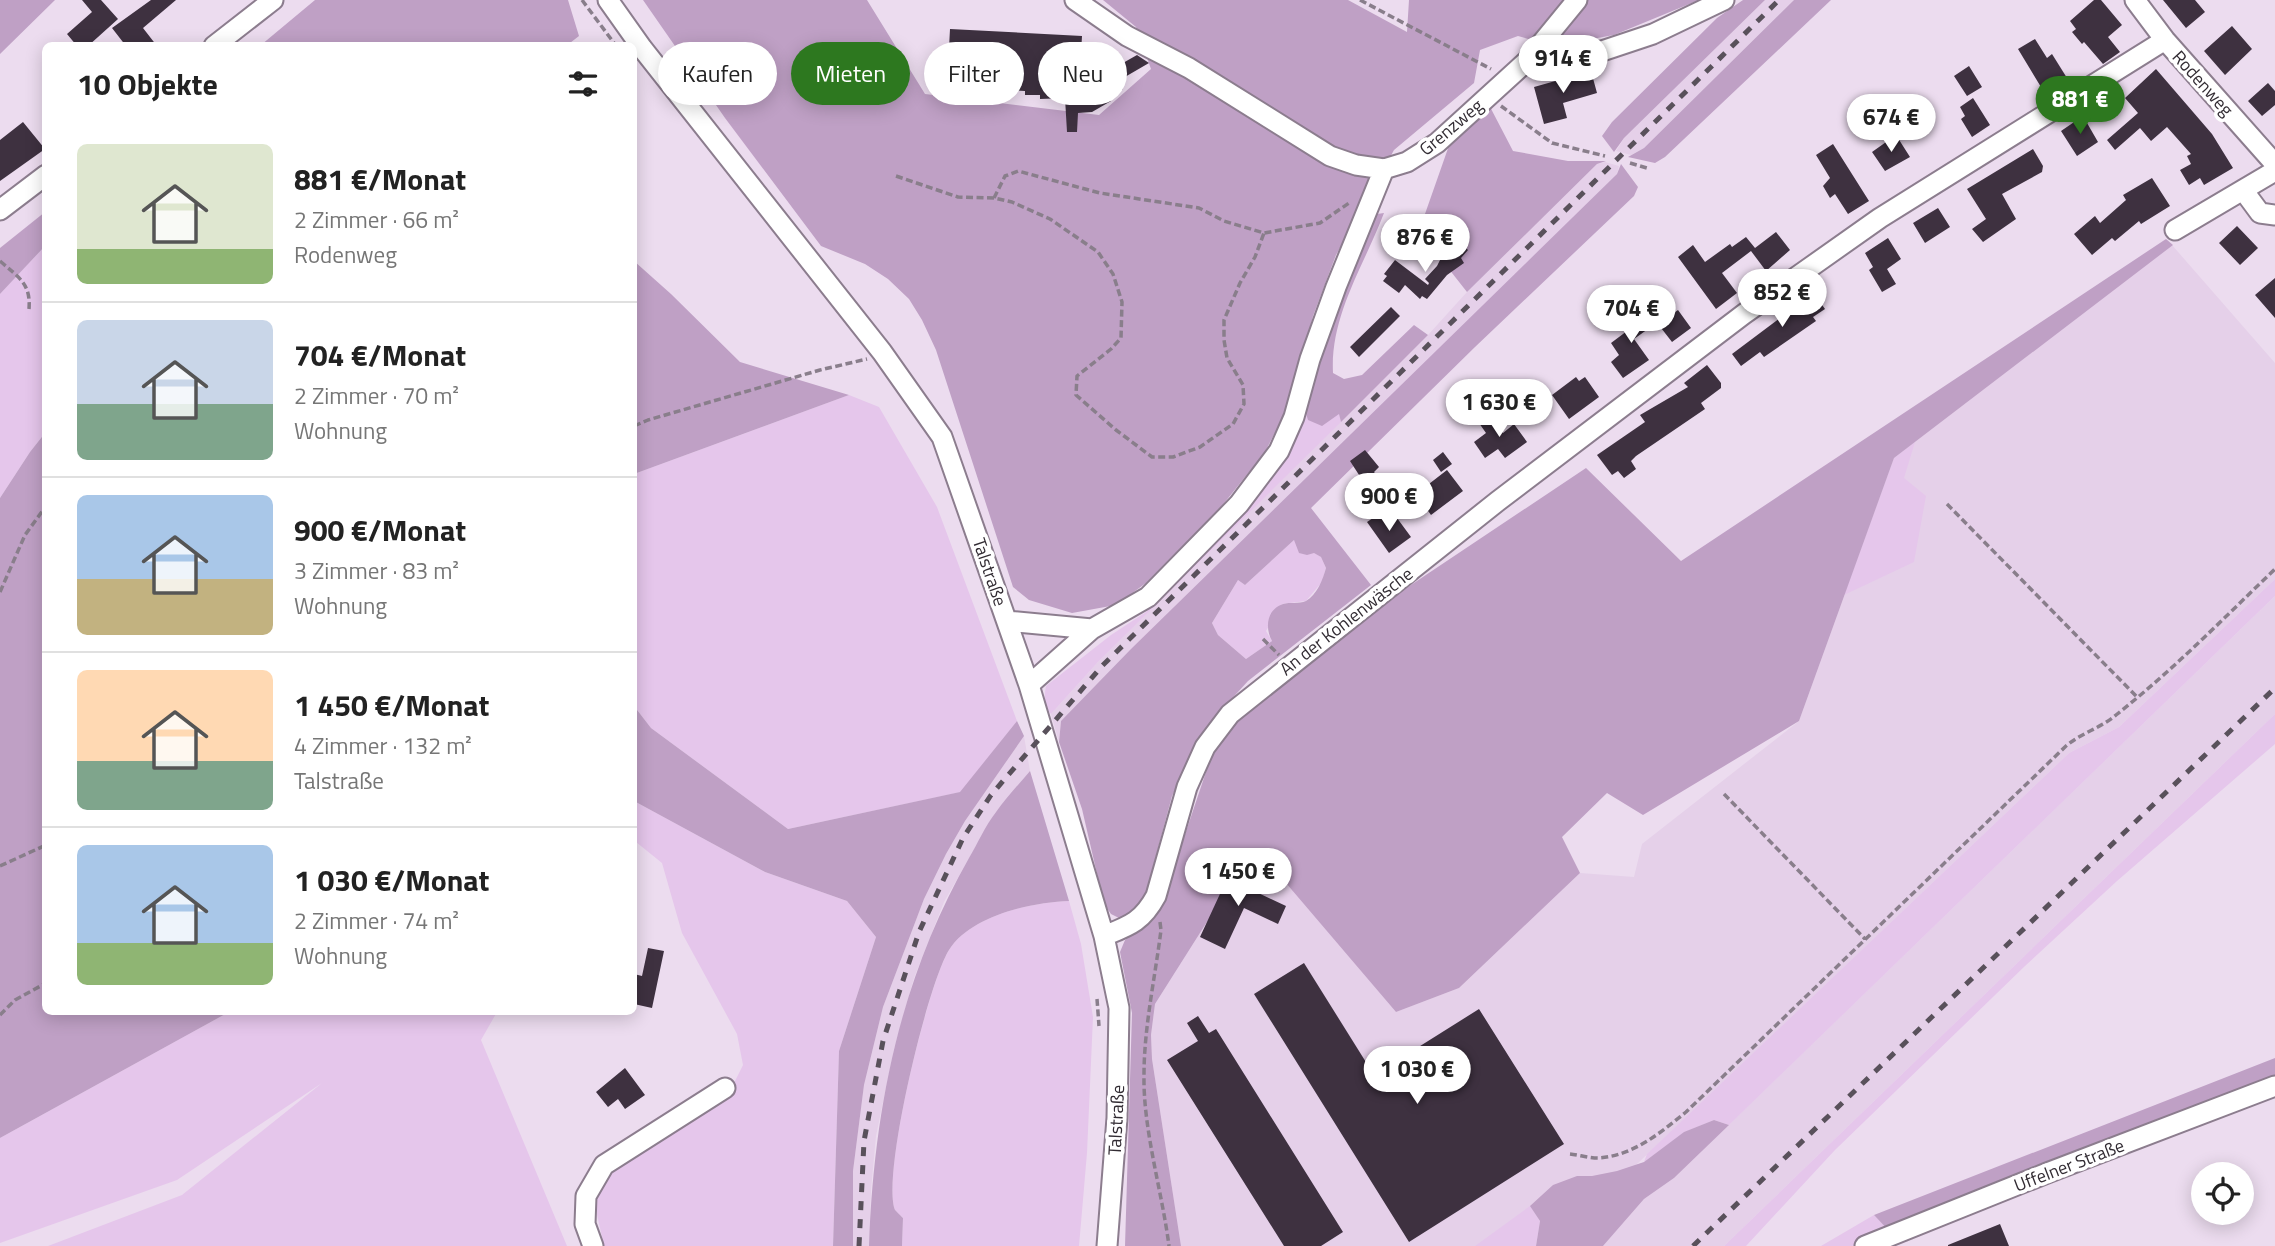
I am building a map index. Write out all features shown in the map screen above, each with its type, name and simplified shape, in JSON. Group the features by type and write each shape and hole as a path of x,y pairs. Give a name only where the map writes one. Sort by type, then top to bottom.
{"street":[{"path":"219,42 274,0"},
{"name":"Talstraße","path":"608,0 873,356 942,437 1029,685 1104,936 1119,1008 1117,1118 1107,1246"},
{"path":"1029,685 1092,629 1148,597 1239,504 1279,451 1294,417 1310,359 1336,286 1384,169 1356,165 1330,156 1189,68 1127,36 1074,0"},
{"name":"Grenzweg","path":"1384,169 1407,162 1437,143 1527,61 1577,0"},
{"path":"1527,61 1575,60 1653,34 1724,0"},
{"name":"Rodenweg","path":"2135,0 2165,40 2275,164"},
{"name":"An der Kohlenwäsche","path":"1104,936 1134,923 1148,911 1156,896 1186,787 1205,747 1230,714 1498,501 1744,314 1880,218 2165,40"},
{"path":"2175,230 2275,171"},
{"path":"0,210 42,178"},
{"path":"2243,190 2260,214 2275,215"},
{"path":"1007,621 1092,629"},
{"name":"Uffelner Straße","path":"1867,1246 2047,1173 2275,1086"},
{"path":"593,1246 585,1224 586,1196 604,1165 725,1088"}],"path":[{"path":"582,0 613,42"},
{"path":"1360,0 1509,78"},
{"path":"1489,95 1552,144 1605,156"},
{"path":"1630,163 1650,169"},
{"path":"994,198 1005,176 1018,171 1100,193 1199,208 1235,225 1264,233 1320,223 1349,204 1354,194"},
{"path":"896,176 958,197 994,198 1051,219 1097,252 1114,274 1122,302 1121,338 1077,376 1076,395 1152,457 1173,457 1200,447 1233,424 1244,404 1243,384 1227,358 1224,320 1264,233"},
{"path":"0,261 23,281 30,296 29,309"},
{"path":"856,349 873,356"},
{"path":"872,370 873,356"},
{"path":"637,424 648,419 873,356"},
{"path":"1947,503 2138,698"},
{"path":"0,592 25,535 42,512"},
{"path":"1570,1154 1597,1158 1625,1152 1654,1138 1686,1112 2066,746 2075,738 2113,718 2138,698 2275,569"},
{"path":"1724,794 1865,939"},
{"path":"0,866 42,847"},
{"path":"1156,896 1161,930 1143,1077 1151,1146 1169,1246"},
{"path":"0,1015 15,1000 42,985"},
{"path":"1095,987 1100,1038"}],"shaded area":[{"path":"0,0 55,0 0,54"},
{"path":"315,0 568,0 579,36 571,42 265,42"},
{"path":"643,0 867,0 893,42 791,42 791,105 910,105 910,70 924,92 924,105 1016,105 1099,115 1110,105 1127,105 1127,90 1151,69 1136,27 1103,0 1348,0 1407,32 1409,0 1699,0 1614,35 1553,46 1518,36 1480,50 1474,83 1394,150 1336,255 1313,316 1291,401 1265,452 1221,507 1146,583 1116,605 1072,613 1029,600 1013,587 936,350 909,299 888,279 865,264 821,246 716,105 777,105 777,42 672,42"},
{"path":"1743,0 1765,0 1624,138 1614,152 1602,136 1612,122 1717,18"},
{"path":"1765,0 1794,0 1644,148 1631,155 1616,151 1624,138"},
{"path":"1794,0 1831,0 1665,157 1655,163 1628,157 1644,148"},
{"path":"1488,103 1513,151 1568,161 1606,161 1597,164 1467,292 1419,231 1452,137"},
{"path":"1605,162 1619,166 1617,174 1061,721 1059,742 1051,714 1098,662 1428,335 1467,292 1597,164"},
{"path":"1621,164 1638,187 1634,196 1311,508 1371,585 1248,681 1217,715 1200,740 1172,796 1141,912 1121,919 1111,914 1104,904 1082,809 1059,742 1061,721 1131,649 1617,174","holes":["1294,540 1299,553 1314,553 1321,557 1326,568 1319,586 1306,601 1283,604 1273,610 1268,620 1272,641 1246,659 1218,635 1212,623 1238,580 1245,585"]},
{"path":"1384,213 1343,311 1337,331 1333,373 1344,379 1362,375 1414,325 1428,335 1341,422 1339,414 1322,426 1308,420 1304,407 1341,287 1377,214"},
{"path":"42,214 42,249 0,294 0,248"},
{"path":"2166,239 2173,245 1894,458 1799,721 1643,815 1607,793 1562,837 1580,873 1459,988 1396,1012 1263,856 1224,895 1155,1004 1151,1035 1152,1059 1181,1246 1125,1246 1132,1013 1120,952 1125,940 1159,912 1212,754 1235,722 1268,690 1365,620 1381,605 1586,468 1681,561"},
{"path":"2172,245 2275,363 2275,579 2119,727 2069,753 1617,1183 1478,1246 1181,1246 1152,1059 1151,1035 1155,1004 1224,895 1264,855 1396,1012 1459,988 1580,873 1634,877 1642,844 1799,721 1894,458"},
{"path":"42,249 42,437 0,498 0,294"},
{"path":"637,264 740,362 849,395 637,473"},
{"path":"849,395 879,407 937,507 1017,721 961,792 788,829 651,728 637,710 637,473"},
{"path":"1304,407 1339,413 1341,422 1098,662 1051,714 1045,701 1046,686 1111,635 1146,612 1210,546 1281,466 1293,442"},
{"path":"42,437 42,1015 224,1015 0,1138 0,498"},
{"path":"1915,442 1904,478 1926,496 1914,562 1844,595 1894,458"},
{"path":"1294,540 1321,557 1326,568 1322,582 1306,601 1282,604 1266,631 1272,641 1246,659 1218,635 1212,623 1238,580 1245,585"},
{"path":"2275,579 2275,596 1729,1125 1714,1120 1685,1132 1644,1162 1647,1154 2069,753 2119,727"},
{"path":"2275,596 2275,714 1724,1246 1603,1246 1644,1199 1674,1178"},
{"path":"637,710 651,728 788,829 960,792 1017,721 1024,736 965,821 946,854 924,899 883,1007 864,1085 853,1171 853,1246 833,1246 839,1051 876,937 847,901 765,872 637,803"},
{"path":"2275,714 2275,744 2117,881 2025,966 1835,1150 1746,1246 1724,1246"},
{"path":"1024,736 1030,771 995,813 944,902 914,978 894,1049 876,1136 869,1246 853,1246 853,1171 864,1085 883,1007 924,899 946,854 965,821"},
{"path":"1030,771 1069,901 1038,904 1003,913 971,928 949,950 940,969 919,1038 900,1121 892,1190 895,1210 903,1218 902,1246 869,1246 877,1144 895,1046 908,998 945,904 969,858 992,817"},
{"path":"637,803 765,872 847,901 876,937 839,1051 833,1246 604,1246 594,1201 614,1164 729,1093 743,1065 737,1034 682,933 662,863 637,843"},
{"path":"1069,901 1081,944 1093,1017 1087,1153 1079,1246 902,1246 903,1218 895,1210 892,1190 900,1122 919,1038 949,950 971,928 1003,913 1038,904"},
{"path":"224,1015 495,1015 481,1040 567,1246 48,1246 182,1195 322,1083 177,1180 0,1243 0,1138"},
{"path":"2275,1058 2275,1080 1889,1231 1874,1215"},
{"path":"1714,1120 1729,1125 1674,1178 1644,1199 1603,1246 1536,1246 1540,1221 1530,1206 1553,1185 1577,1176 1617,1171 1644,1162 1684,1132"},
{"path":"1530,1206 1540,1221 1536,1246 1475,1246"},
{"path":"1874,1215 1889,1231 1852,1246 1821,1246"}],"building":[{"path":"82,0 101,0 118,19 92,42 74,42 67,34 92,12"},
{"path":"151,0 176,0 143,28 154,42 123,42 112,28"},
{"path":"2094,0 2101,0 2122,25 2108,37 2120,52 2103,64 2072,32 2076,29 2070,21"},
{"path":"2163,0 2195,0 2205,12 2186,28"},
{"path":"2232,26 2252,49 2225,75 2204,51"},
{"path":"950,29 1082,36 1082,42 1038,42 1038,95 1025,95 1024,42 949,42"},
{"path":"2035,39 2047,58 2052,54 2067,78 2044,92 2018,49"},
{"path":"1137,55 1149,63 1127,76 1127,61"},
{"path":"1969,66 1982,87 1967,96 1954,76"},
{"path":"2156,69 2212,134 2233,168 2204,185 2200,178 2189,185 2180,170 2191,164 2187,156 2191,154 2167,127 2151,141 2140,128 2115,150 2107,140 2138,113 2125,98"},
{"path":"1591,71 1597,93 1563,103 1567,118 1544,124 1534,87"},
{"path":"2268,83 2275,91 2275,105 2262,116 2248,101"},
{"path":"1973,98 1990,125 1972,137 1961,119 1965,116 1960,107"},
{"path":"1914,104 1923,118 1903,131 1894,117"},
{"path":"1065,105 1104,105 1092,112 1078,113 1077,132 1067,132"},
{"path":"2083,116 2098,142 2077,156 2061,131"},
{"path":"23,122 42,145 42,151 0,181 0,140"},
{"path":"1896,135 1910,157 1885,171 1872,152"},
{"path":"1833,144 1869,201 1848,214 1835,194 1830,198 1823,186 1830,178 1816,155"},
{"path":"2033,149 2043,166 2042,172 2002,194 2016,219 1983,242 1972,229 1986,219 1967,189"},
{"path":"2152,178 2170,206 2141,224 2139,221 2115,241 2112,238 2092,255 2074,234 2095,216 2100,223 2126,200 2123,195"},
{"path":"1938,208 1950,227 1925,243 1913,223"},
{"path":"2237,226 2258,248 2240,265 2219,243"},
{"path":"1776,232 1790,250 1766,271 1751,251 1722,273 1737,293 1716,309 1678,257 1693,245 1705,262 1730,244 1732,247 1746,237 1755,248"},
{"path":"1888,238 1901,259 1887,269 1896,284 1882,292 1869,270 1873,267 1865,253"},
{"path":"1459,242 1468,250 1461,258 1464,263 1447,275 1427,299 1422,296 1420,299 1405,285 1399,293 1383,281 1387,276 1384,274 1395,260 1428,285 1425,279 1437,266 1443,254"},
{"path":"2275,278 2275,318 2255,295"},
{"path":"1812,291 1825,309 1813,317 1816,321 1764,357 1760,352 1741,366 1732,354"},
{"path":"1391,307 1400,316 1359,357 1350,347"},
{"path":"1645,310 1655,324 1634,339 1649,360 1623,378 1611,362 1619,355 1611,343 1627,331 1622,324"},
{"path":"1678,310 1691,328 1672,342 1658,324"},
{"path":"1707,365 1721,383 1721,388 1701,403 1705,409 1636,456 1631,461 1636,469 1624,478 1618,471 1612,475 1597,455 1645,422 1640,415 1688,387 1684,383"},
{"path":"1576,377 1579,381 1585,377 1599,397 1569,419 1552,395"},
{"path":"1489,415 1503,433 1514,424 1527,442 1505,458 1498,449 1485,458 1474,442 1486,433 1479,423"},
{"path":"1365,450 1379,467 1374,472 1382,482 1365,495 1355,489 1361,478 1350,461"},
{"path":"1443,452 1452,464 1441,472 1433,460"},
{"path":"1447,470 1463,491 1431,515 1416,494"},
{"path":"1379,514 1387,526 1397,518 1411,537 1389,553 1367,522"},
{"path":"1232,868 1257,879 1252,890 1286,906 1278,924 1244,908 1225,949 1200,937"},
{"path":"648,948 664,951 652,1008 637,1005 637,975 642,976"},
{"path":"1304,963 1374,1075 1479,1009 1564,1144 1409,1242 1254,994"},
{"path":"1198,1016 1209,1033 1216,1029 1343,1232 1321,1246 1284,1246 1167,1060 1198,1041 1187,1023"},
{"path":"625,1068 645,1095 625,1109 618,1099 608,1107 596,1092"},
{"path":"2000,1224 2009,1246 1948,1246 1948,1245"}],"railway":[{"path":"859,1246 864,1141 883,1041 919,932 963,838 991,795 1102,666 1779,0"},
{"path":"1693,1246 2275,688"}]}
